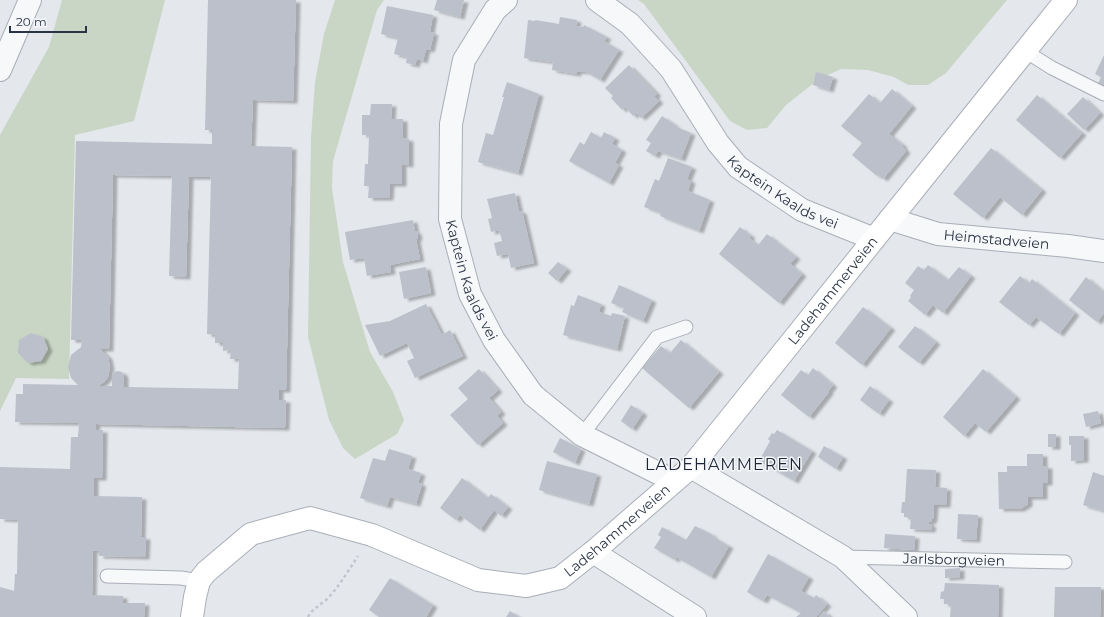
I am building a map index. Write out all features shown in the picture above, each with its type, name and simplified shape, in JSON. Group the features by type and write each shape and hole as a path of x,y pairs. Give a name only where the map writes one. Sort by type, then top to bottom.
{"street":[{"path":"0,70 30,0"},
{"name":"Kaptein Kaalds vei","path":"506,0 495,10 464,60 451,124 450,219 470,294 494,340 533,395 582,435 674,482"},
{"name":"Kaptein Kaalds vei","path":"597,0 630,24 670,69 718,142 738,167 802,210 874,239"},
{"name":"Ladehammerveien","path":"199,581 206,572 252,534 310,518 372,535 478,580 526,586 560,578 593,552 691,467 1066,0"},
{"name":"Heimstadveien","path":"890,219 938,234 1068,246 1104,251"},
{"name":"Jarlsborgveien","path":"691,467 842,557 906,617"},
{"path":"593,552 695,617"},
{"path":"192,617 199,581"}],"lane":[{"path":"1026,51 1052,68 1104,94"},
{"path":"582,435 658,337 686,327"},
{"name":"Jarlsborgveien","path":"842,557 1065,562"},
{"path":"107,576 181,578 199,581"}],"path":[{"path":"308,617 311,610 325,600 337,587 372,535"}],"green space":[{"path":"62,0 165,0 134,121 75,135 69,379 16,378 0,411 0,135 49,47"},
{"path":"335,0 384,0 377,10 333,161 332,188 343,262 370,352 393,392 404,420 397,434 355,459 343,448 329,420 308,337 311,138 315,82 324,34"},
{"path":"638,0 1007,0 946,73 928,85 908,85 894,77 868,70 841,69 819,79 786,105 767,128 747,130 730,121 644,4"}],"building":[{"path":"208,0 296,0 293,101 253,100 251,146 292,147 286,390 279,390 279,400 286,400 285,428 96,424 95,430 103,430 102,478 94,478 94,496 142,497 141,537 146,537 145,557 99,556 99,551 93,550 92,595 123,596 123,603 145,603 144,617 0,617 0,587 14,591 15,574 17,574 18,520 0,519 0,467 70,469 71,437 78,437 79,423 15,422 16,394 23,394 23,384 78,385 71,378 68,367 71,355 81,347 82,340 71,340 76,141 212,144 212,130 205,130","holes":["113,175 172,176 169,276 186,277 189,177 211,177 207,334 215,335 215,343 223,343 223,351 231,350 230,359 239,359 238,389 124,387 124,376 122,372 118,371 114,372 112,375 112,386 98,386 108,377 110,367 108,357 100,349 109,349"]},
{"path":"437,0 464,0 460,17 434,10"},
{"path":"387,6 433,15 430,32 434,33 430,50 426,49 423,61 417,59 415,65 406,63 407,57 394,54 398,38 381,34"},
{"path":"560,17 577,20 576,26 583,27 584,25 607,37 604,41 619,50 600,80 586,72 577,71 577,74 552,70 553,62 524,58 528,20 559,24"},
{"path":"1104,55 1104,92 1096,88 1101,77 1095,74"},
{"path":"629,65 657,94 654,96 659,101 641,118 636,113 633,116 625,107 622,110 611,98 613,96 605,88"},
{"path":"816,72 833,77 829,90 813,85"},
{"path":"507,82 539,94 518,173 478,162 486,133 493,135"},
{"path":"892,89 912,106 889,134 903,145 902,146 906,151 883,179 878,175 877,176 852,155 862,143 841,126 869,94 880,103"},
{"path":"1037,95 1082,133 1060,158 1016,120"},
{"path":"1083,97 1100,113 1084,130 1067,114"},
{"path":"371,104 392,104 391,119 403,119 403,138 409,139 409,165 402,164 402,184 390,184 389,198 368,198 369,186 364,186 365,164 368,164 369,135 362,135 362,115 370,115"},
{"path":"662,116 675,125 674,126 691,133 681,159 658,151 655,156 646,151 651,143 646,140"},
{"path":"591,132 601,138 604,132 615,138 612,144 622,150 615,163 619,165 609,183 569,161 580,142 584,145"},
{"path":"991,148 1042,190 1022,215 1000,197 983,218 953,194"},
{"path":"668,158 692,167 687,179 691,181 688,191 710,200 699,231 660,216 661,213 644,207 655,179 659,181"},
{"path":"515,193 519,211 522,211 534,263 511,268 508,254 497,256 494,243 502,241 499,230 491,232 488,219 492,218 487,199"},
{"path":"413,220 415,232 417,231 418,238 416,239 420,259 390,265 391,272 367,276 364,258 350,260 345,232"},
{"path":"740,227 751,236 749,238 758,245 767,234 796,257 790,264 802,274 779,303 719,254"},
{"path":"558,262 567,269 557,281 548,273"},
{"path":"928,265 948,280 959,267 971,276 943,313 933,305 925,315 908,301 914,290 905,283 918,266 924,270"},
{"path":"426,267 431,293 404,299 399,272"},
{"path":"1020,276 1029,283 1032,279 1075,313 1059,334 1036,317 1029,325 999,302"},
{"path":"1086,277 1104,292 1104,313 1097,322 1069,300"},
{"path":"619,285 652,300 643,321 622,312 624,308 611,303"},
{"path":"578,295 601,304 599,312 611,316 612,313 625,316 617,349 563,335 571,305 574,306"},
{"path":"426,304 442,335 450,330 463,356 415,378 407,361 414,358 407,343 380,356 365,325 390,321"},
{"path":"863,307 891,328 862,365 835,343"},
{"path":"915,326 936,342 919,363 898,347"},
{"path":"31,333 43,337 48,349 41,361 28,363 18,353 19,340"},
{"path":"681,340 719,372 689,408 642,368 661,346 670,353"},
{"path":"813,368 833,385 809,417 781,395 801,370 808,375"},
{"path":"479,369 498,390 489,398 501,412 497,416 503,423 478,445 450,415 468,399 458,388"},
{"path":"983,369 1016,397 986,432 975,423 964,436 943,417"},
{"path":"870,386 889,400 879,414 860,400"},
{"path":"631,405 643,413 632,429 621,421"},
{"path":"1098,411 1101,423 1086,427 1083,414"},
{"path":"777,430 812,451 794,481 759,461 770,441 768,439 772,433 774,434"},
{"path":"1048,434 1056,434 1056,447 1048,447"},
{"path":"1069,436 1084,436 1084,460 1071,461 1071,445 1069,445"},
{"path":"560,438 581,449 575,463 553,452"},
{"path":"824,446 843,457 836,469 818,457"},
{"path":"389,449 412,456 408,469 421,473 418,483 422,484 416,504 390,497 387,506 360,498 373,458 385,461"},
{"path":"1027,454 1043,454 1043,466 1048,466 1048,483 1043,483 1043,497 1028,497 1028,504 1020,509 999,509 998,472 1007,472 1007,466 1027,466"},
{"path":"547,461 597,474 589,504 539,490"},
{"path":"907,469 936,470 935,487 947,488 946,505 934,505 933,519 932,522 929,521 929,524 932,525 931,530 910,529 911,518 904,517 904,513 901,513 902,502 905,502"},
{"path":"1093,472 1104,476 1104,511 1083,505"},
{"path":"462,478 488,498 491,494 508,507 501,516 494,510 480,530 460,515 456,520 440,508"},
{"path":"958,514 978,515 976,540 957,539"},
{"path":"695,526 713,535 712,536 729,546 711,577 676,557 675,560 654,548 661,537 658,535 662,527 686,540"},
{"path":"885,534 915,536 914,550 884,548"},
{"path":"768,554 809,577 801,591 814,598 816,595 827,604 816,617 796,617 801,613 767,595 763,601 747,592"},
{"path":"960,568 960,577 945,578 945,569"},
{"path":"390,578 433,605 426,617 379,617 369,610"},
{"path":"945,583 999,585 998,617 950,617 951,604 944,604 944,599 940,599 941,592 944,591"},
{"path":"1055,587 1101,587 1100,617 1054,617"},
{"path":"510,611 519,617 506,617"},
{"path":"824,611 830,617 819,617"}],"district":[{"name":"LADEHAMMEREN","path":"724,464"}]}
